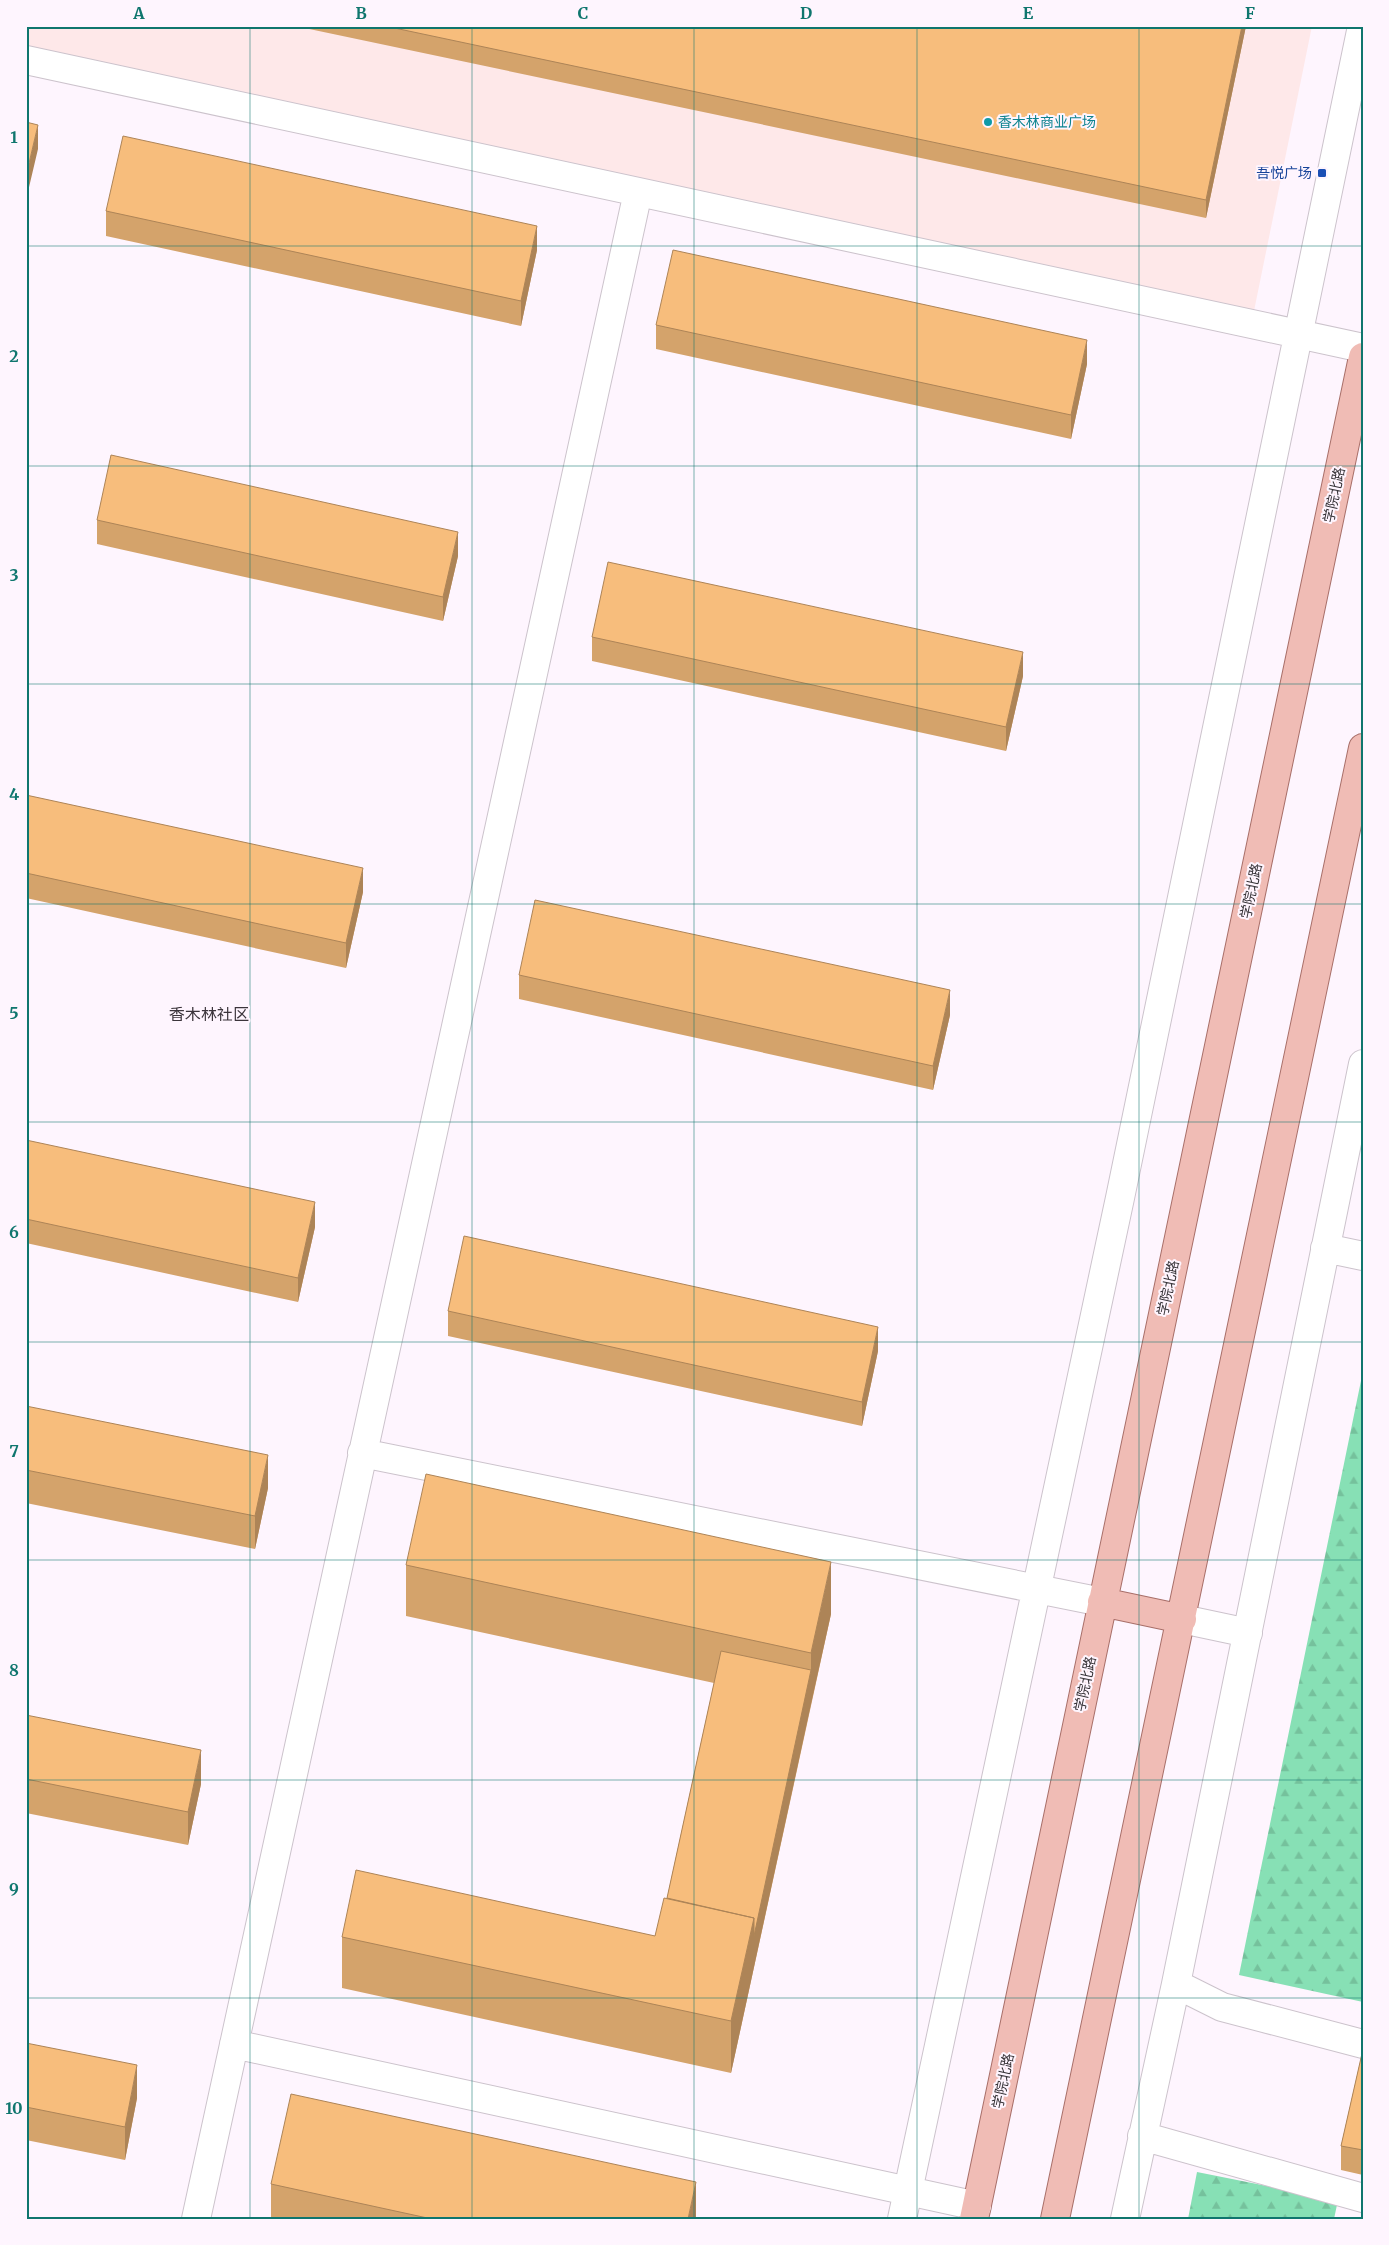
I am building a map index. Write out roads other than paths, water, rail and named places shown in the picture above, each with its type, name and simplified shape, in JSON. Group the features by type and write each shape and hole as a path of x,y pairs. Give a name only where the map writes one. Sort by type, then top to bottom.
{"main road":[{"name":"学院北路","path":"976,2212 1363,357"},
{"path":"1055,2219 1363,748"},
{"path":"1102,1602 1182,1619"}],"street":[{"path":"902,2219 1038,1589 1300,335 1362,26"},
{"path":"26,60 1363,348"},
{"path":"196,2219 638,192"},
{"path":"1125,2219 1176,1984 1363,1064"},
{"path":"1325,1248 1363,1256"},
{"path":"362,1452 1102,1602"},
{"path":"1182,1619 1248,1633"},
{"path":"1176,1984 1222,2007 1363,2044"},
{"path":"234,2044 908,2191 976,2212"},
{"path":"1142,2136 1363,2198"}],"place":[{"name":"香木林商业广场","path":"988,122"},
{"name":"吾悦广场","path":"1322,173"}],"district":[{"name":"香木林社区","path":"209,1014"}]}
